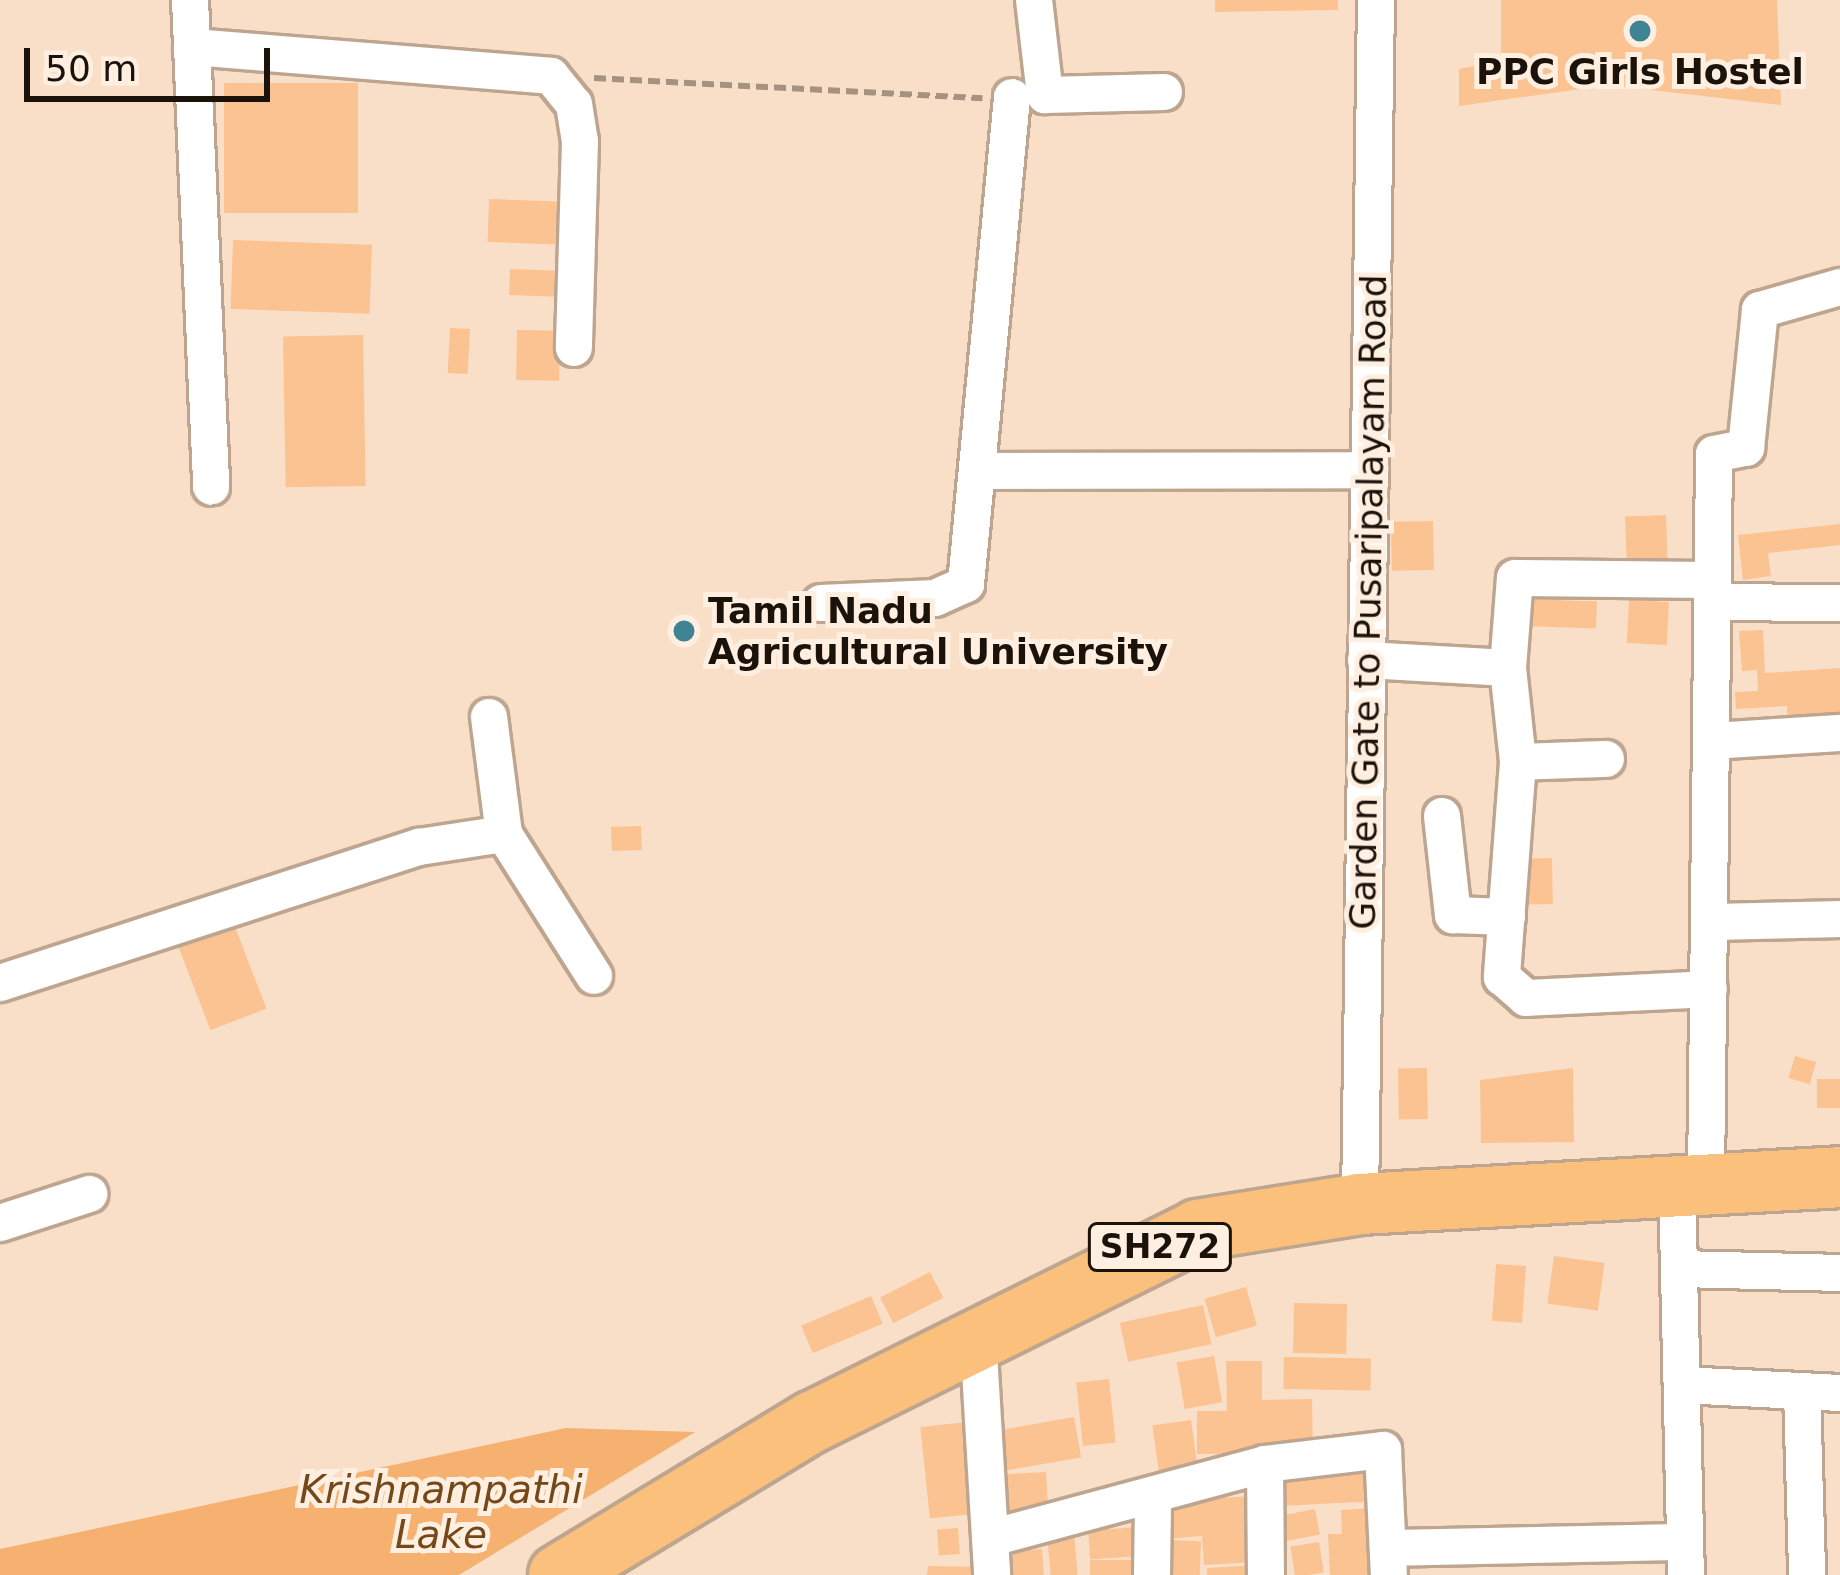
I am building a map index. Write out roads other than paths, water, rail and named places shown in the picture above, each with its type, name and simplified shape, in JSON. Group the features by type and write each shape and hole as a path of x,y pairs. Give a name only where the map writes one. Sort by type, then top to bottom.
{"main road":[{"name":"SH272","path":"559,1575 978,1336 1198,1230 1360,1204 1840,1177"}],"street":[{"path":"190,0 212,487"},
{"path":"1034,0 1046,95 1164,92"},
{"name":"Garden Gate to Pusaripalayam Road","path":"1360,1204 1376,0"},
{"path":"192,47 550,76 574,104 580,140 574,348"},
{"path":"821,602 935,598 966,584 1012,97"},
{"path":"991,1538 1153,1499 1265,1464 1382,1450 1389,1562 1685,1559 1678,1269 1709,988 1714,454 1746,448 1760,310 1840,287"},
{"path":"977,471 1369,470"},
{"path":"1709,988 1526,998 1502,977 1518,762 1508,668 1515,578 1840,602"},
{"path":"1366,661 1508,668"},
{"path":"489,717 504,834 594,976"},
{"path":"1712,741 1840,733"},
{"path":"1518,762 1606,759"},
{"path":"1442,816 1453,915 1507,917"},
{"path":"0,983 419,847 504,834"},
{"path":"1710,922 1840,919"},
{"path":"0,1223 89,1194"},
{"path":"1678,1269 1840,1273"},
{"path":"978,1336 992,1575"},
{"path":"1682,1385 1840,1393"},
{"path":"1802,1391 1807,1575"},
{"path":"1265,1464 1266,1575"},
{"path":"1152,1575 1153,1499"}],"water":[{"name":"Krishnampathi Lake","path":"566,1428 695,1432 459,1575 0,1575 0,1549"}],"place":[{"name":"PPC Girls Hostel","path":"1640,31"},
{"name":"Tamil Nadu Agricultural University","path":"684,631"}]}
